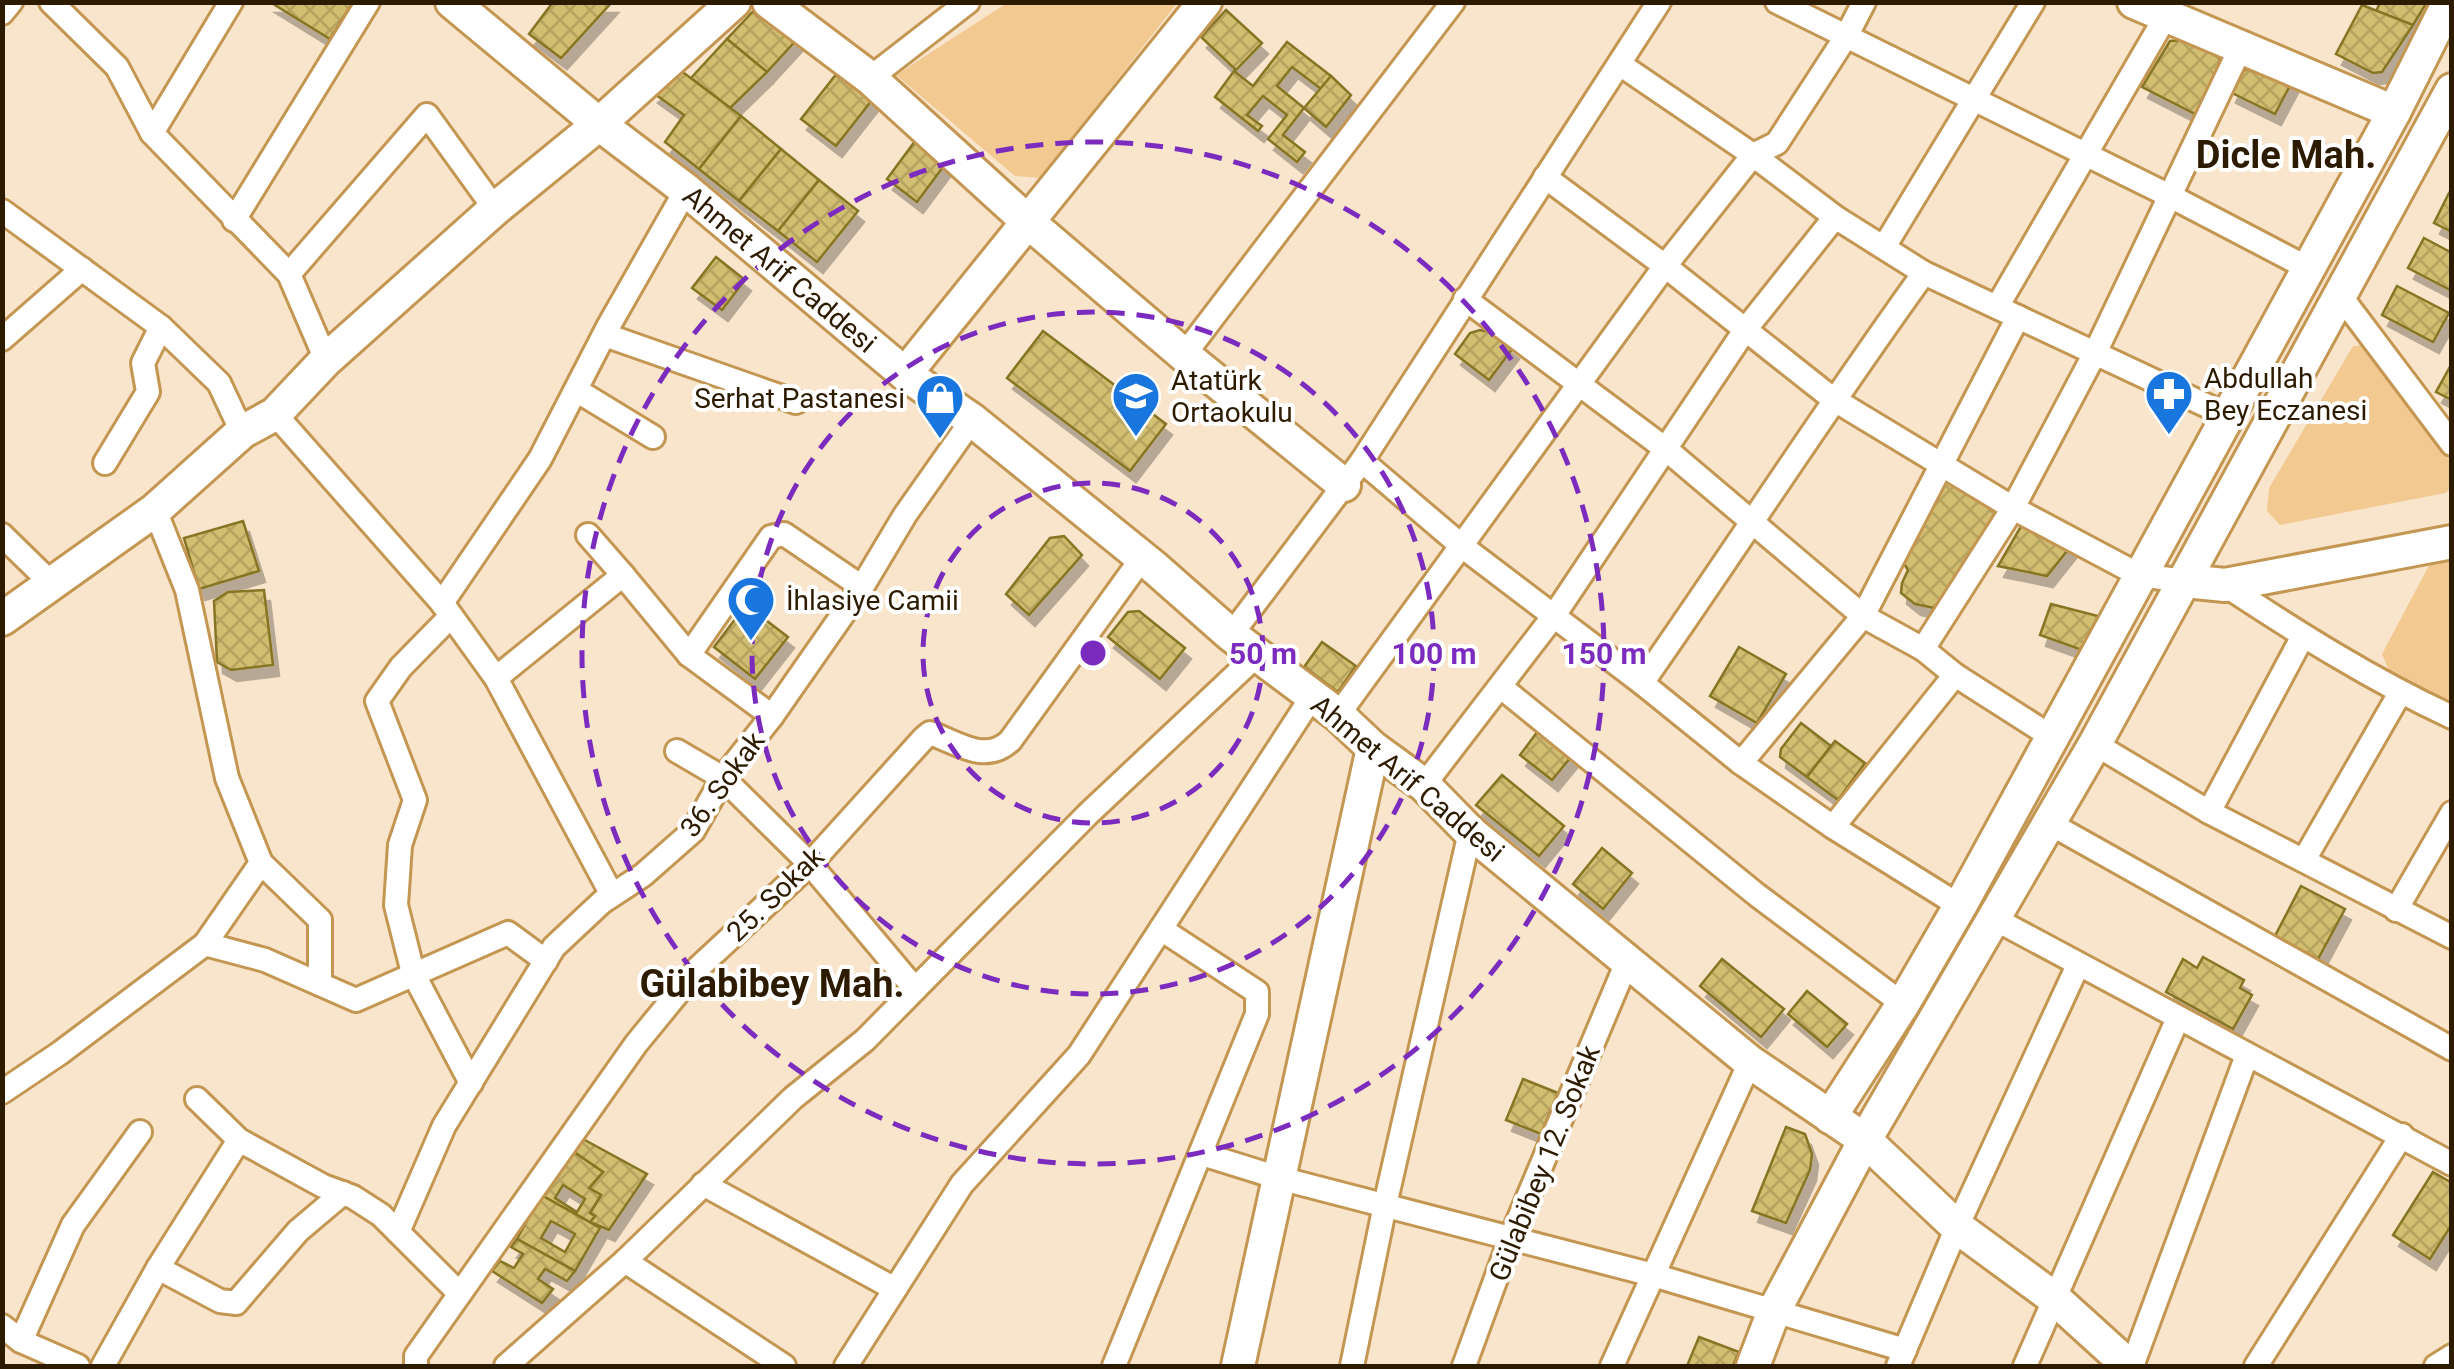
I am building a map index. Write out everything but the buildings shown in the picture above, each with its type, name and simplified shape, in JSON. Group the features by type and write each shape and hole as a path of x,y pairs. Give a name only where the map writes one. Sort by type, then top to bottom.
{"street":[{"path":"2,13 10,2"},
{"path":"51,2 116,67 152,133 289,274 326,360"},
{"path":"152,133 231,2"},
{"path":"234,220 368,2"},
{"name":"Ahmet Arif Caddesi","path":"452,2 686,190 905,374 972,420 1244,645 1424,785 1470,832 1750,1062 1865,1140 1957,1228 2054,1298 2130,1366"},
{"path":"2,619 155,510 242,432 275,414 326,360 495,209 600,124 734,2"},
{"path":"770,2 870,78 1027,221 1184,355 1463,547 1741,763 1833,827 1960,906"},
{"path":"870,78 968,2"},
{"path":"905,374 1205,2"},
{"path":"1184,355 1453,2"},
{"path":"506,1366 624,1262 793,1098 864,1040 1088,814 1244,645 1659,2"},
{"path":"1776,2 2172,197 2306,268"},
{"path":"846,1366 962,1184 1079,1055 1162,929 1325,705 1463,547 1578,384 1752,155 1777,143 1848,35 1864,2"},
{"path":"1884,247 2033,2"},
{"path":"2134,2 2394,112"},
{"path":"1830,1117 1960,906 2394,112 2449,2"},
{"path":"1741,763 1863,616 1943,463 2007,312 2086,154 2166,16"},
{"path":"1923,648 2013,508 2096,353 2240,49"},
{"path":"1621,65 1835,218 1924,273 2228,416"},
{"path":"1753,1366 1774,1311 1865,1140 2095,744 2452,90"},
{"path":"289,274 427,114 495,209"},
{"path":"1544,176 1833,399 2013,508 2139,575 2225,585 2452,542"},
{"path":"471,1084 413,973 396,905 400,845 416,800 377,701 446,610 540,459 686,190"},
{"path":"2,211 161,327 219,383 242,432"},
{"path":"1424,785 1553,616 1745,330 1835,218"},
{"path":"2,339 82,269"},
{"path":"1642,683 1753,524 1833,399 1924,273"},
{"path":"2340,294 2452,444"},
{"path":"1465,299 1667,450 1863,616 1923,648 1955,675 2052,737"},
{"path":"104,464 148,392 144,363 161,327"},
{"path":"605,335 796,402"},
{"path":"576,390 653,437"},
{"path":"275,414 446,610 496,678 612,895"},
{"name":"36. Sokak","path":"398,1232 444,1126 554,947 612,895 644,875 693,832 723,778 772,716 862,587 905,515 972,420"},
{"path":"155,510 187,590 227,778 261,863 320,920 320,984"},
{"path":"688,655 771,536 784,534 862,587"},
{"path":"2,535 50,582"},
{"path":"588,535 688,655 772,716"},
{"name":"25. Sokak","path":"416,1366 416,1356 636,1044 700,968 810,864 886,776 930,733 971,750 990,752 999,751 1010,741 1142,558"},
{"path":"496,678 623,575"},
{"path":"2225,585 2400,693 2452,717"},
{"path":"2209,812 2303,636"},
{"path":"1833,827 1955,675"},
{"path":"1501,687 1756,895 1903,1004"},
{"path":"2304,860 2400,693"},
{"path":"2095,744 2209,812 2452,936"},
{"path":"1238,1366 1373,748"},
{"path":"677,752 723,778 810,864 915,989"},
{"path":"2396,910 2452,813"},
{"path":"2048,823 2452,1049"},
{"path":"1352,1366 1470,832"},
{"path":"2,1092 205,944 261,863"},
{"path":"1995,919 2452,1164"},
{"path":"1114,1366 1257,1014 1258,992 1162,929"},
{"path":"205,944 266,960 356,1000 508,934 546,961"},
{"name":"Gülabibey 12. Sokak","path":"1464,1366 1510,1240 1628,962"},
{"path":"1202,1154 1510,1240 1653,1275 1774,1311 1902,1358 2078,965"},
{"path":"2024,1366 2178,1018"},
{"path":"2130,1366 2247,1054"},
{"path":"1612,1366 1750,1062"},
{"path":"197,1099 239,1140 381,1215 460,1292"},
{"path":"76,1366 12,1334 73,1225 140,1132"},
{"path":"2256,1366 2402,1135"},
{"path":"104,1366 158,1268 239,1140"},
{"path":"703,1184 895,1290"},
{"path":"158,1268 220,1301 236,1303 298,1231 343,1193"},
{"path":"624,1262 784,1366"},
{"path":"2436,1366 2452,1356"}],"shaded area":[{"path":"1007,3 1177,3 1041,178 1015,176 896,75"},
{"path":"2371,345 2451,462 2451,489 2280,525 2267,511 2269,488 2353,346"},
{"path":"2451,555 2451,701 2391,675 2382,654 2434,556"}],"place":[{"name":"Abdullah Bey Eczanesi","path":"2169,436"},
{"name":"Atatürk Ortaokulu","path":"1136,438"},
{"name":"Serhat Pastanesi","path":"940,440"},
{"name":"İhlasiye Camii","path":"751,642"}],"district":[{"name":"Dicle Mah.","path":"2286,155"},
{"name":"Gülabibey Mah.","path":"772,984"}]}
